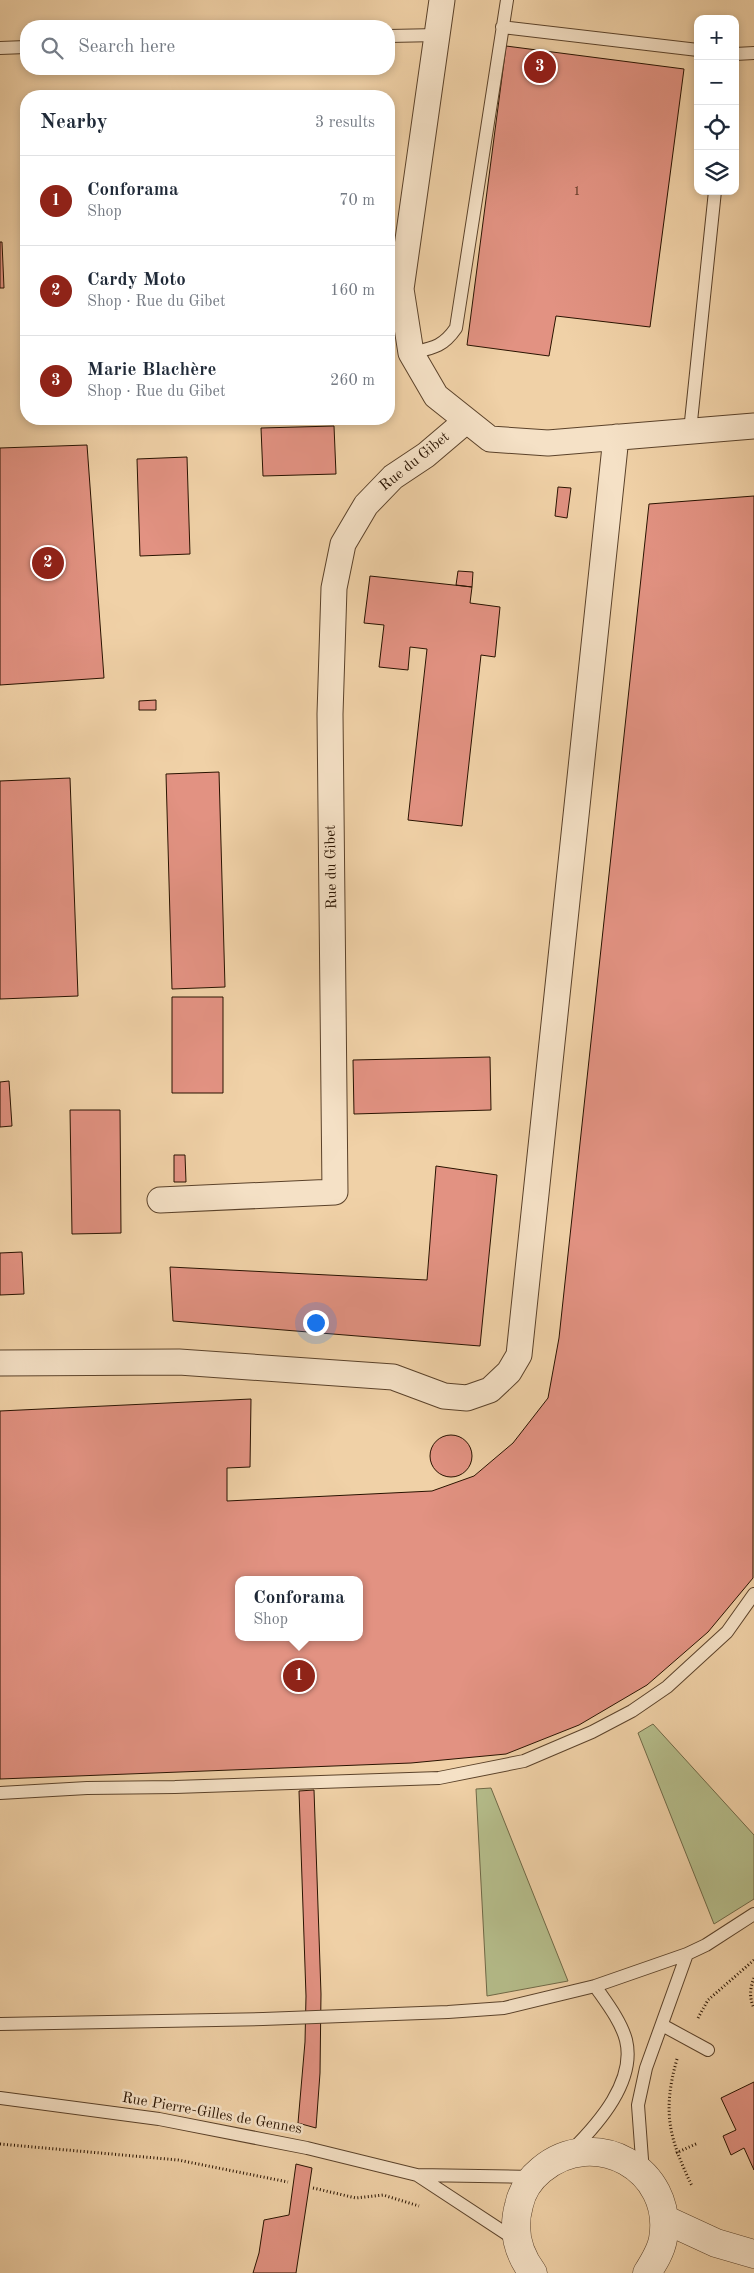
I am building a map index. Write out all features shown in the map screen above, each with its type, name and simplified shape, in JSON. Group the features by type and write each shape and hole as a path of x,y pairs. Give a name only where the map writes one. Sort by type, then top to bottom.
{"street":[{"name":"Rue du Gibet","path":"442,0 401,289 411,352 436,396 490,439 548,443 754,426"},
{"name":"Rue du Gibet","path":"160,1200 335,1192 330,724 334,588 343,544 366,504 393,477 426,455 466,420"},
{"path":"0,1363 179,1362 393,1376 444,1396 466,1398 490,1390 509,1372 519,1355 616,437"},
{"path":"533,2273 524,2261 516,2240 515,2218 521,2196 533,2177 548,2164 567,2154 587,2151 607,2153 626,2161 643,2173 653,2186 661,2203 664,2219 661,2246 657,2258 647,2273"},
{"path":"664,2219 716,2243 754,2254"}],"lane":[{"path":"411,352 434,348 447,340 456,328 507,0"},
{"path":"502,27 694,50"},
{"path":"395,36 438,34"},
{"path":"0,48 20,47"},
{"path":"739,54 754,53"},
{"path":"690,431 715,195"},
{"path":"0,1793 87,1788 439,1778 524,1761 592,1732 632,1711 666,1687 727,1632 754,1594"},
{"path":"0,2024 186,2021 448,2012 504,2008 595,1986 687,1954 706,1945 754,1914"},
{"path":"643,2173 638,2105 646,2068 687,1954"},
{"path":"567,2154 590,2132 615,2096 627,2065 626,2039 613,2013 595,1986"},
{"path":"662,2024 708,2050"},
{"name":"Rue Pierre-Gilles de Gennes","path":"0,2098 159,2119 307,2148 417,2174"},
{"path":"417,2174 533,2177"},
{"path":"417,2174 516,2240"}],"path":[{"path":"754,1978 751,1987 751,2003 754,2008"},
{"path":"676,2153 698,2143"},
{"path":"0,2144 178,2160 288,2182"},
{"path":"313,2188 356,2198 383,2195 426,2208"}],"green space":[{"path":"653,1724 754,1835 754,1899 714,1924 638,1733"},
{"path":"491,1788 568,1981 487,1996 476,1789"}],"building":[{"path":"506,46 684,69 650,327 556,316 549,356 467,345"},
{"path":"0,242 2,242 4,288 0,288"},
{"path":"334,426 336,474 263,476 261,428"},
{"path":"87,445 104,678 0,685 0,448"},
{"path":"187,457 190,554 140,556 137,459"},
{"path":"558,487 571,488 567,518 555,516"},
{"path":"754,496 753,1578 708,1632 647,1685 579,1725 506,1754 411,1763 0,1779 0,1411 251,1399 250,1467 227,1468 227,1501 432,1491 474,1476 513,1443 548,1398 559,1338 649,504"},
{"path":"458,571 473,572 472,587 456,585"},
{"path":"370,576 472,587 470,603 500,607 495,657 481,655 462,826 408,820 427,649 410,647 408,670 379,667 384,625 364,623"},
{"path":"156,700 156,710 139,710 139,701"},
{"path":"219,772 225,987 172,989 166,774"},
{"path":"70,778 78,996 0,999 0,781"},
{"path":"172,997 223,997 223,1093 172,1093"},
{"path":"490,1057 491,1110 354,1114 353,1060"},
{"path":"9,1081 12,1126 0,1127 0,1082"},
{"path":"70,1110 120,1110 121,1233 72,1234"},
{"path":"174,1155 185,1155 186,1182 174,1182"},
{"path":"436,1166 497,1175 480,1346 173,1321 170,1267 427,1280"},
{"path":"22,1252 24,1294 0,1295 0,1253"},
{"path":"455,1435 463,1438 469,1444 472,1456 469,1468 463,1474 447,1477 439,1474 433,1468 430,1452 433,1444 439,1438"},
{"path":"314,1790 321,1994 320,2073 316,2128 298,2123 305,2042 306,1996 299,1791"},
{"path":"754,2082 754,2170 744,2148 731,2155 723,2136 736,2130 721,2098"},
{"path":"296,2164 312,2168 296,2273 253,2273 259,2253 264,2220 289,2215"}],"place":[{"name":"Marie Blachère","path":"540,67"},
{"name":"Cardy Moto","path":"48,563"},
{"name":"Conforama","path":"299,1676"}]}
